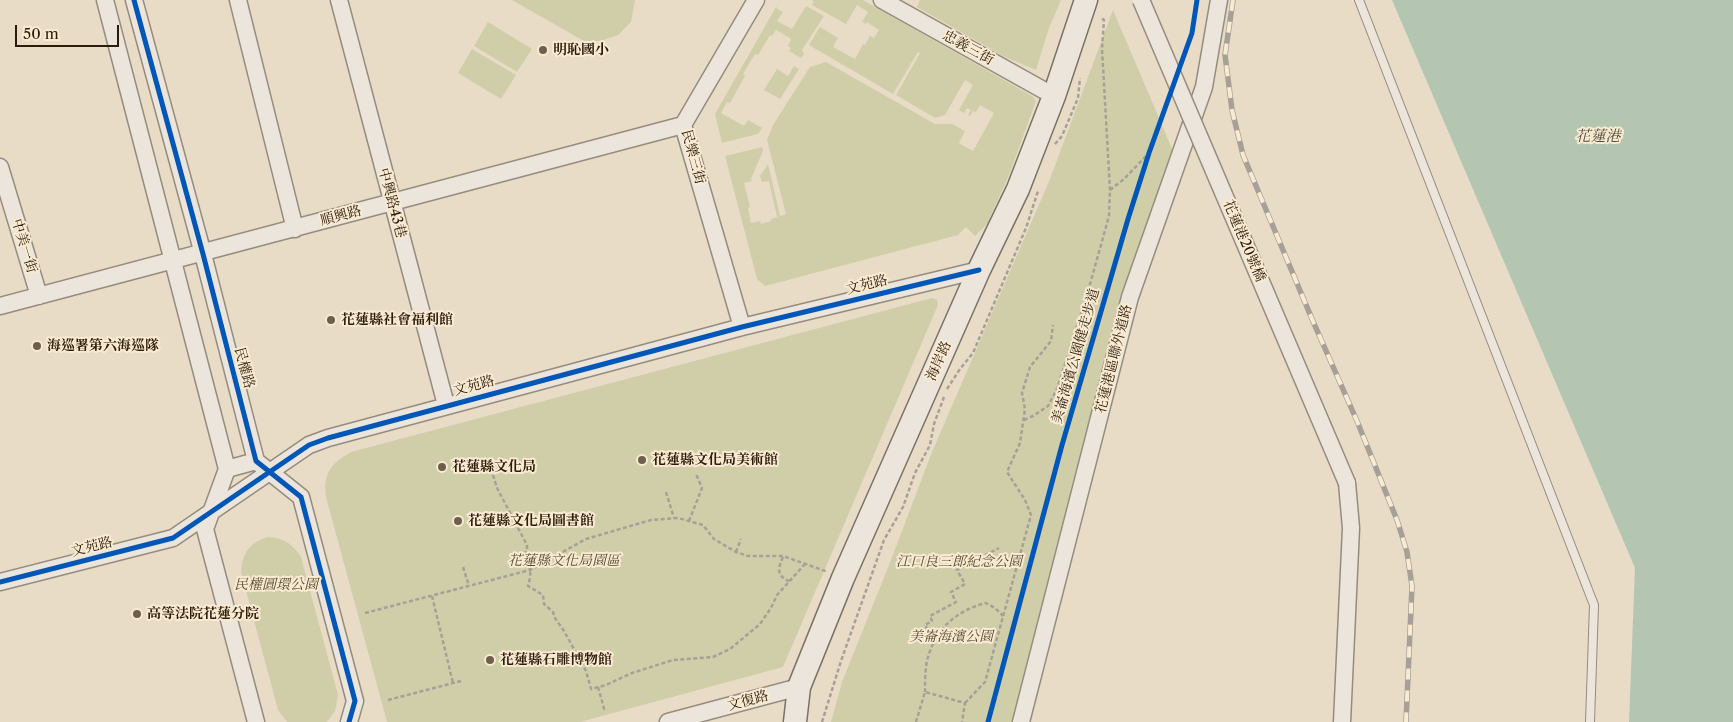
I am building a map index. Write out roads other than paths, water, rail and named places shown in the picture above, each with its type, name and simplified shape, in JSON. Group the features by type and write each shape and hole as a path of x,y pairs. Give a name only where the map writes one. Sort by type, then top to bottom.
{"main road":[{"name":"海岸路","path":"795,722 799,687 843,578 979,270 1018,189 1054,96 1083,14 1086,0"}],"street":[{"path":"105,0 227,468 205,529 256,722"},
{"name":"民權路","path":"134,0 203,254 256,461"},
{"path":"238,0 295,229"},
{"name":"中興路43巷","path":"339,0 391,203 446,405"},
{"name":"民樂三街","path":"742,327 683,126 756,0"},
{"name":"忠義三街","path":"882,0 1054,96"},
{"name":"花蓮港20號橋","path":"1141,0 1347,483 1352,528 1342,722"},
{"name":"花蓮港區聯外道路","path":"1020,722 1130,297 1204,87 1219,0"},
{"name":"順興路","path":"0,306 683,126"},
{"name":"中美一街","path":"0,167 39,296"},
{"name":"文苑路","path":"0,582 172,538 309,445 318,441 446,405 742,327 979,270"},
{"path":"227,468 256,461 301,497 355,701 348,722"},
{"name":"文復路","path":"668,722 799,687"}],"lane":[{"path":"1359,0 1594,605 1590,722"}],"water":[{"name":"花蓮港","path":"1392,0 1733,0 1733,722 1629,722 1635,568"}],"railway":[{"path":"1233,0 1225,55 1232,110 1243,155 1357,421 1397,520 1407,552 1412,586 1406,722"}],"place":[{"name":"明恥國小","path":"543,50"},
{"name":"花蓮縣社會福利館","path":"331,320"},
{"name":"海巡署第六海巡隊","path":"37,346"},
{"name":"花蓮縣文化局美術館","path":"642,460"},
{"name":"花蓮縣文化局","path":"442,467"},
{"name":"花蓮縣文化局圖書館","path":"458,521"},
{"name":"高等法院花蓮分院","path":"137,614"},
{"name":"花蓮縣石雕博物館","path":"490,660"}],"park label":[{"name":"花蓮縣文化局園區","path":"564,561"},
{"name":"江口良三郎紀念公園","path":"959,562"},
{"name":"民權圓環公園","path":"276,585"},
{"name":"美崙海濱公園","path":"951,637"}]}
